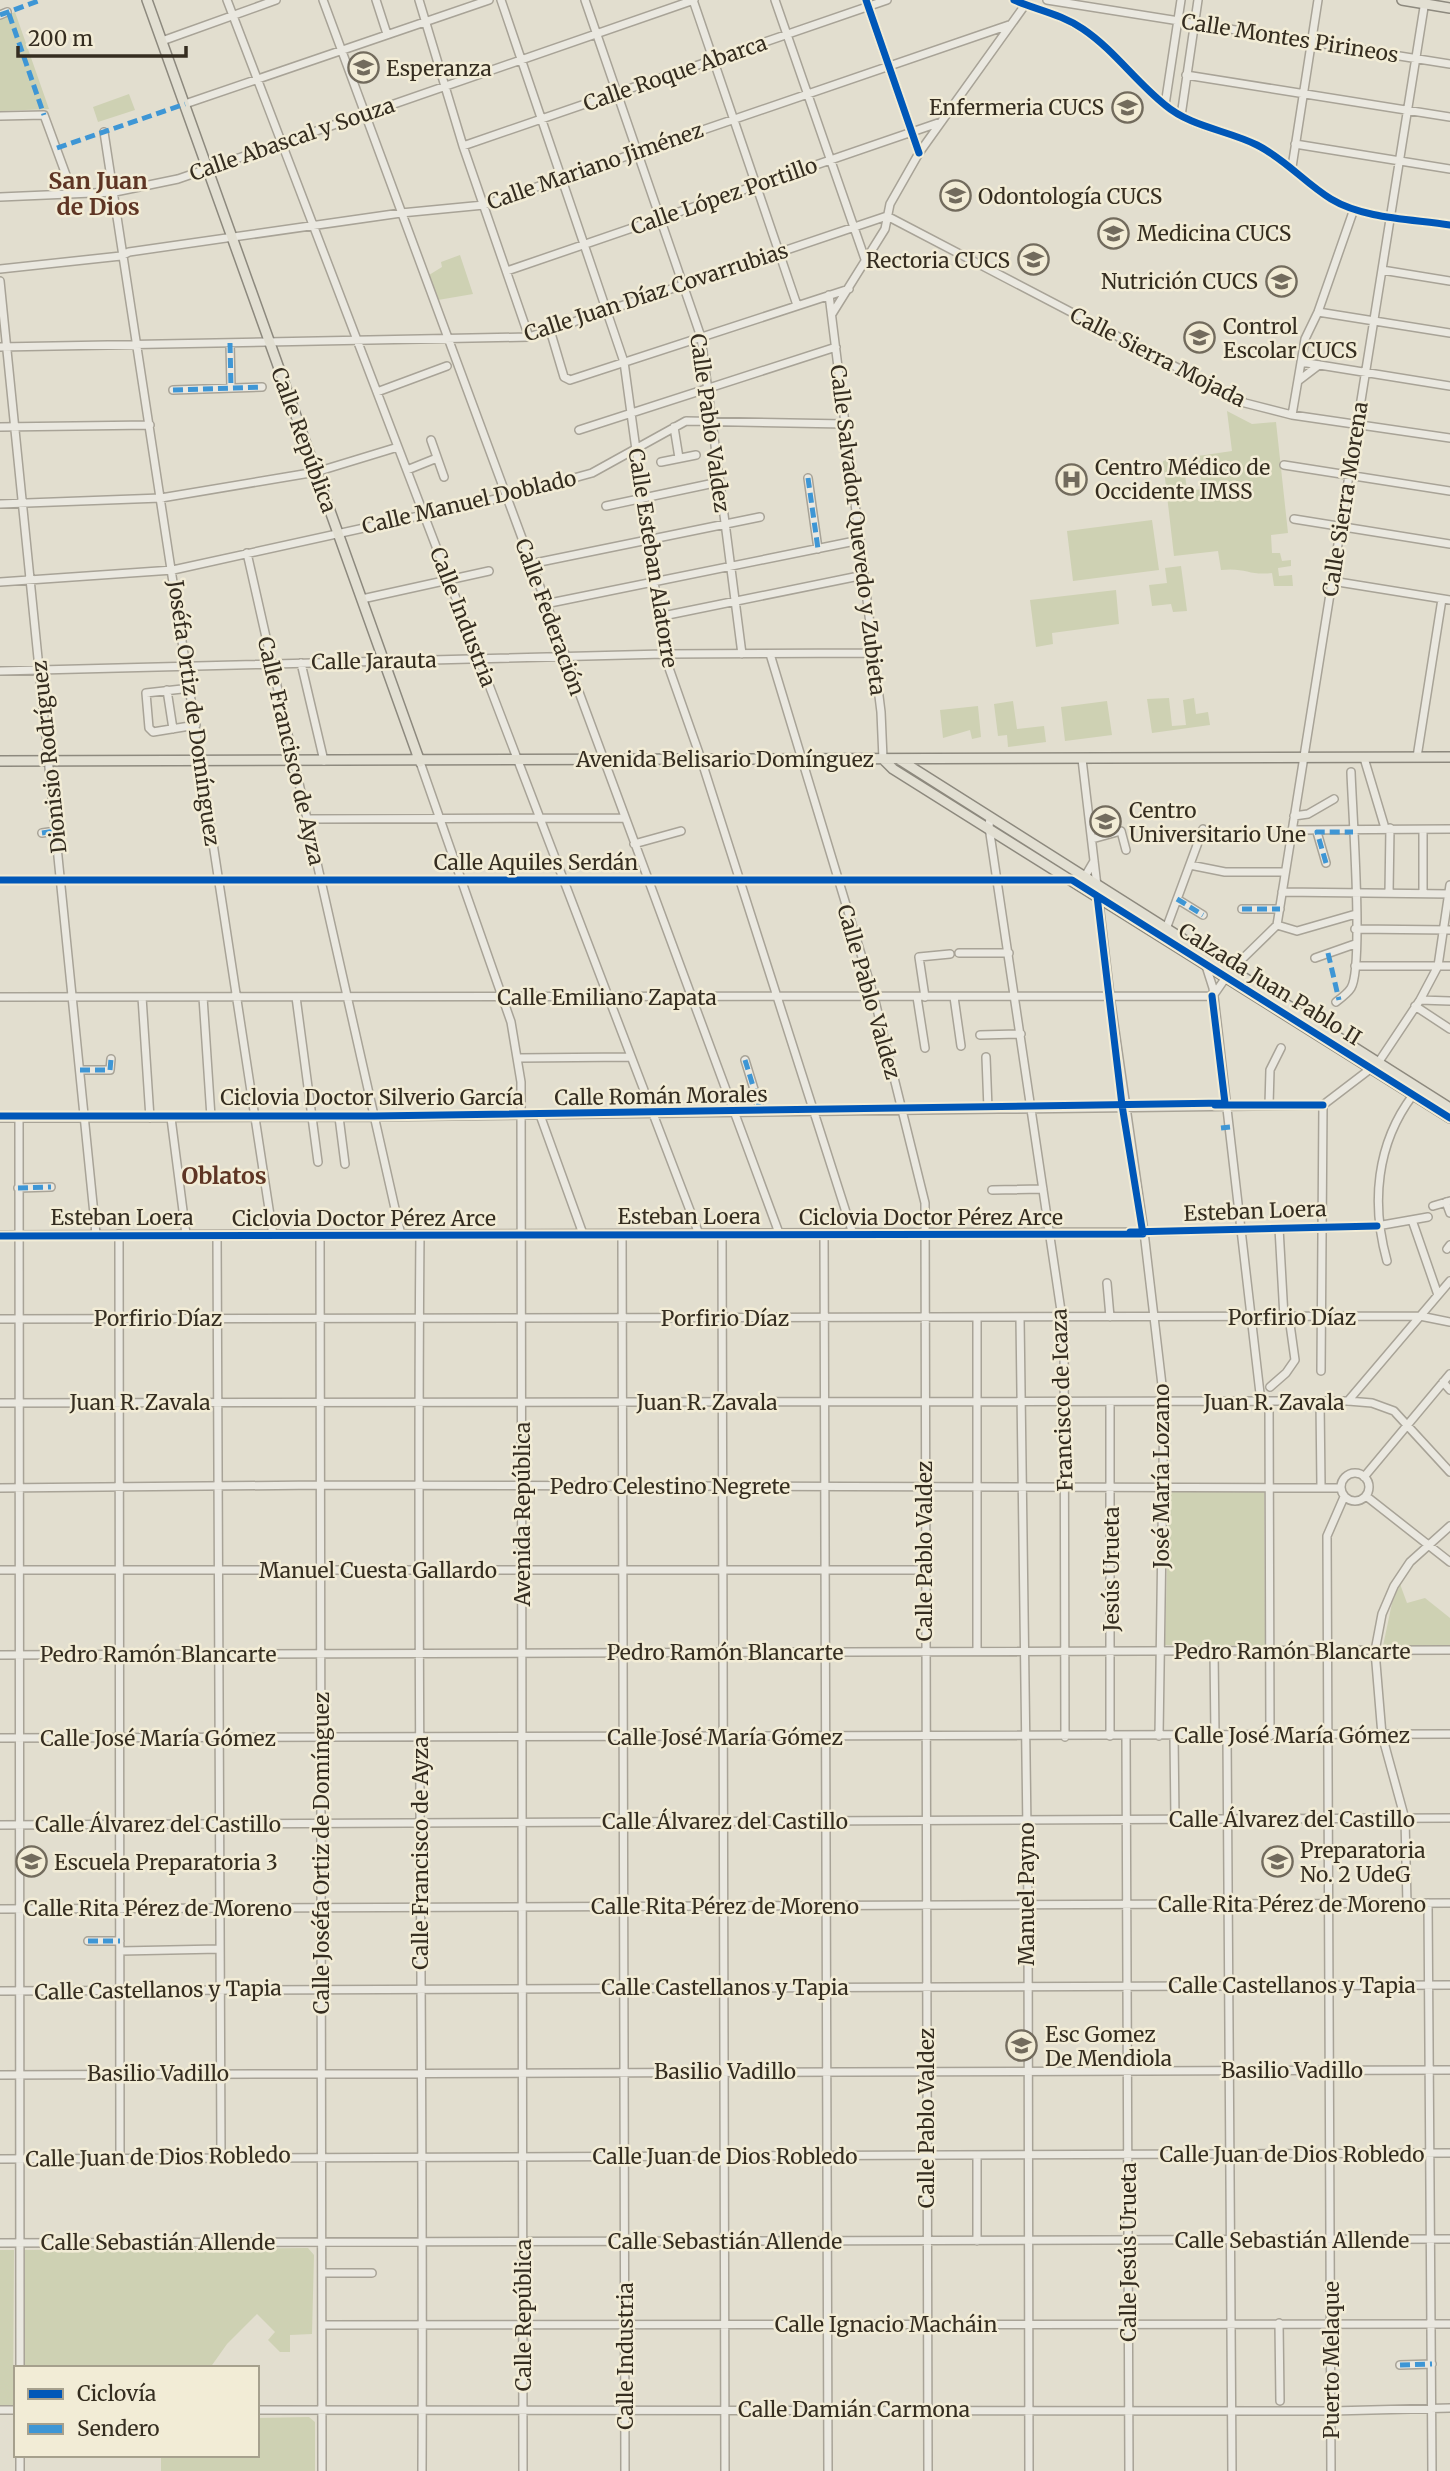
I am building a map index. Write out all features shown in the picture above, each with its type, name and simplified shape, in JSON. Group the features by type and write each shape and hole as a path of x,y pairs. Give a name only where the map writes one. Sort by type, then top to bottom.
{"main road":[{"name":"Calle República","path":"147,0 420,762"},
{"path":"1402,0 1450,8"},
{"name":"Avenida Belisario Domínguez","path":"0,761 420,762 602,759 1450,757"},
{"name":"Calzada Juan Pablo II","path":"883,759 893,769 1083,876 1166,929 1228,974 1450,1108"},
{"name":"Calzada Juan Pablo II","path":"898,759 1072,880 1206,965 1228,974"},
{"name":"Calzada Juan Pablo II","path":"1375,1065 1413,1095 1450,1118"}],"street":[{"name":"Calle Industria","path":"227,0 699,1234"},
{"path":"162,41 276,0"},
{"name":"Calle Federación","path":"323,0 779,1233"},
{"path":"376,0 387,34"},
{"path":"419,0 463,146 529,337"},
{"path":"185,104 489,0"},
{"name":"Calle Esteban Alatorre","path":"502,0 624,362 664,654 701,760 853,1234"},
{"name":"Calle Pablo Valdez","path":"585,0 701,337 742,654"},
{"path":"693,0 797,305"},
{"name":"Calle Abascal y Souza","path":"0,197 115,192 161,183 693,0"},
{"path":"775,0 866,262"},
{"name":"Calle Roque Abarca","path":"463,146 787,34 867,3 887,0"},
{"path":"1014,0 1025,5 1040,4 1072,22 1094,37 1165,105 1181,116 1257,146 1292,167 1331,198 1354,209 1450,225"},
{"name":"Calle Montes Pirineos","path":"1047,0 1450,64"},
{"path":"1165,105 1181,0"},
{"path":"1181,116 1198,0"},
{"path":"1292,167 1318,0"},
{"name":"Calle Sierra Morena","path":"1277,925 1425,2"},
{"path":"867,3 919,153"},
{"path":"832,315 885,229 890,204 919,153 1025,5"},
{"name":"Calle Mariano Jiménez","path":"0,269 484,205 1009,25"},
{"path":"1186,75 1450,117"},
{"path":"0,116 44,115 73,194"},
{"name":"Calle López Portillo","path":"507,271 941,122"},
{"path":"104,132 115,192"},
{"path":"1296,144 1450,169"},
{"name":"Joséfa Ortiz de Domínguez","path":"115,192 273,1235"},
{"path":"1292,415 1308,327 1318,312 1354,209"},
{"name":"Calle Juan Díaz Covarrubias","path":"4,347 529,337 887,216"},
{"name":"Calle Sierra Mojada","path":"887,216 1196,380 1245,403 1292,415 1450,438"},
{"path":"1382,270 1450,281"},
{"name":"Dionisio Rodríguez","path":"0,281 4,347 16,427 32,580 96,1234"},
{"path":"550,330 566,380 850,288"},
{"name":"Calle Salvador Quevedo y Zubieta","path":"829,295 874,653 884,744 883,759"},
{"path":"1318,312 1450,333"},
{"path":"230,343 231,388"},
{"path":"579,430 708,386 836,347"},
{"path":"1301,362 1450,386"},
{"path":"1298,381 1319,365"},
{"path":"377,392 447,366"},
{"path":"173,390 262,387"},
{"name":"Calle Manuel Doblado","path":"0,582 173,570 505,497 592,473 686,421 845,424"},
{"path":"0,427 150,425"},
{"path":"674,427 679,458"},
{"path":"430,440 444,477"},
{"path":"0,504 162,498 316,472 398,447"},
{"path":"662,462 696,455"},
{"path":"407,470 437,458"},
{"path":"1284,465 1450,491"},
{"path":"808,478 817,549"},
{"path":"606,506 719,482"},
{"path":"530,564 760,517"},
{"path":"1294,519 1450,544"},
{"path":"545,604 860,540"},
{"name":"Calle Francisco de Ayza","path":"247,553 401,1235"},
{"path":"362,598 489,571"},
{"path":"658,617 864,575"},
{"path":"1332,581 1446,599 1417,757"},
{"name":"Calle Jarauta","path":"0,671 664,654 874,653"},
{"name":"Calle Pablo Valdez","path":"770,654 874,998 924,1196 927,1232 923,1402 928,2471"},
{"path":"301,663 324,761"},
{"path":"191,688 146,693 150,731 196,726"},
{"path":"167,690 173,729"},
{"path":"884,744 898,759"},
{"name":"José María Lozano","path":"1082,758 1124,1107 1144,1232 1164,1402 1159,1736"},
{"path":"1364,758 1388,828 1389,893"},
{"name":"Calle República","path":"420,762 462,880"},
{"path":"1336,1002 1352,987 1355,966 1356,893 1351,772"},
{"path":"1294,816 1308,814 1334,799"},
{"path":"307,820 624,818"},
{"name":"Francisco de Icaza","path":"989,822 1062,1318 1067,1651 1065,1737"},
{"path":"1292,830 1353,832 1388,828 1450,829"},
{"path":"1166,929 1203,830"},
{"path":"1423,830 1423,893"},
{"path":"42,833 57,831"},
{"path":"634,844 681,831"},
{"path":"1092,839 1121,831 1126,850"},
{"path":"1317,832 1325,863"},
{"path":"1083,876 1094,861"},
{"path":"1190,866 1225,872 1285,872"},
{"name":"Calle Aquiles Serdán","path":"0,880 997,881 1072,880 1083,876"},
{"name":"Avenida República","path":"462,880 503,997 519,1058 522,1115 523,2158"},
{"path":"1321,1371 1323,1105 1375,1065 1417,1003 1438,966 1447,930 1450,884"},
{"path":"1282,892 1449,894"},
{"path":"1177,899 1203,915"},
{"path":"1242,909 1280,908"},
{"path":"1213,996 1228,974 1277,925 1297,931 1356,914"},
{"path":"1355,929 1447,930"},
{"path":"1315,958 1355,944"},
{"path":"959,953 1009,953"},
{"path":"925,1048 919,957 950,954"},
{"path":"1206,965 1212,980 1227,1105 1225,1127 1242,1229 1265,1402 1269,1486 1270,1736"},
{"path":"1355,966 1450,966"},
{"name":"Calle Emiliano Zapata","path":"0,997 1213,996"},
{"path":"142,997 150,1118"},
{"path":"203,997 211,1117"},
{"path":"296,997 318,1162"},
{"path":"954,997 961,1046"},
{"path":"1417,1003 1450,1001"},
{"path":"1417,1003 1450,1029"},
{"path":"981,1035 1021,1034"},
{"path":"1269,1105 1270,1070 1281,1048"},
{"path":"519,1058 631,1057"},
{"path":"986,1057 988,1109"},
{"path":"80,1070 110,1070 111,1059"},
{"path":"745,1060 761,1112"},
{"path":"1387,1261 1377,1226 1380,1166 1399,1115 1413,1095"},
{"name":"Calle Román Morales","path":"0,1118 374,1117 1323,1105"},
{"path":"540,1115 583,1234"},
{"path":"338,1117 345,1164"},
{"path":"19,1118 20,2366"},
{"path":"171,1118 186,1234"},
{"path":"18,1188 51,1187"},
{"path":"992,1190 1042,1189"},
{"path":"1433,1206 1448,1201 1450,1213"},
{"name":"Esteban Loera","path":"0,1235 420,1236 1144,1232 1377,1226 1427,1217"},
{"path":"1412,1220 1438,1295"},
{"path":"1270,1387 1296,1360 1286,1317 1279,1228"},
{"path":"824,1233 828,2471"},
{"path":"119,1234 120,2156"},
{"name":"Calle Industria","path":"622,1234 625,2471"},
{"path":"722,1234 725,2471"},
{"path":"217,1235 221,2156"},
{"name":"Calle Joséfa Ortiz de Domínguez","path":"320,1236 322,2471"},
{"name":"Calle Francisco de Ayza","path":"420,1236 418,1653 421,1822 422,2471"},
{"path":"1348,1401 1450,1281"},
{"path":"1107,1283 1110,1317"},
{"name":"Porfirio Díaz","path":"0,1319 1420,1316 1450,1322"},
{"path":"976,1318 977,1651"},
{"name":"Manuel Payno","path":"1020,1318 1023,1737 1028,1904 1026,2071 1029,2471"},
{"path":"1364,1476 1450,1374"},
{"path":"1443,1382 1450,1390"},
{"path":"1320,1401 1321,1486"},
{"name":"Juan R. Zavala","path":"0,1403 1348,1401 1389,1408 1408,1423 1450,1472"},
{"name":"Jesús Urueta","path":"1110,1736 1111,1402"},
{"path":"1349,1474 1364,1476 1369,1486 1366,1496 1358,1501 1344,1497 1340,1488 1349,1474"},
{"name":"Pedro Celestino Negrete","path":"0,1488 723,1485 1340,1488"},
{"path":"1366,1496 1450,1562"},
{"name":"Puerto Melaque","path":"1331,2471 1327,1536 1344,1497"},
{"path":"1407,1903 1405,1819 1382,1735 1376,1651 1382,1615 1394,1586 1410,1562 1450,1526"},
{"name":"Manuel Cuesta Gallardo","path":"0,1570 925,1570"},
{"name":"Pedro Ramón Blancarte","path":"0,1655 1450,1650"},
{"path":"1214,1651 1215,1736"},
{"name":"Calle José María Gómez","path":"0,1738 825,1738 1450,1734"},
{"path":"1126,1736 1127,1986"},
{"path":"1174,1736 1175,1819"},
{"path":"1227,1736 1228,2239 1232,2471"},
{"name":"Calle Álvarez del Castillo","path":"0,1825 120,1822 321,1824 1450,1818"},
{"path":"1428,1903 1432,2471"},
{"name":"Calle Rita Pérez de Moreno","path":"0,1909 120,1906 321,1908 1450,1903"},
{"path":"88,1941 120,1941"},
{"path":"120,1951 220,1949"},
{"name":"Calle Castellanos y Tapia","path":"0,1991 1450,1985"},
{"name":"Calle Jesús Urueta","path":"1127,1986 1129,2471"},
{"name":"Basilio Vadillo","path":"0,2075 1450,2070"},
{"name":"Calle Juan de Dios Robledo","path":"0,2159 120,2156 523,2158 1450,2153"},
{"path":"977,2155 977,2241"},
{"name":"Calle República","path":"523,2158 523,2471"},
{"name":"Calle Sebastián Allende","path":"0,2243 826,2240 927,2243 1127,2239 1450,2239"},
{"path":"323,2273 372,2273"},
{"path":"1279,2323 1280,2401"},
{"name":"Calle Ignacio Macháin","path":"323,2325 1450,2324"},
{"path":"1400,2365 1432,2364"},
{"name":"Calle Damián Carmona","path":"259,2410 523,2408 1332,2411 1450,2408"}],"green space":[{"path":"15,12 49,109 0,111 0,17"},
{"path":"129,94 135,110 98,122 93,107"},
{"path":"460,255 473,294 438,300 429,275 442,267 441,262"},
{"path":"1227,411 1252,424 1276,422 1288,533 1271,535 1272,553 1280,553 1282,561 1291,560 1291,566 1278,568 1279,576 1292,575 1293,586 1274,586 1272,573 1221,570 1218,551 1174,556 1163,461 1170,459 1171,465 1180,464 1180,458 1183,458 1187,491 1202,489 1198,456 1232,451"},
{"path":"1152,520 1159,570 1073,581 1067,531"},
{"path":"1181,566 1187,611 1173,612 1171,604 1152,606 1149,585 1167,583 1165,568"},
{"path":"1116,590 1119,624 1052,633 1053,644 1036,647 1030,600"},
{"path":"1169,698 1172,726 1186,725 1183,700 1194,698 1196,714 1208,712 1210,725 1152,733 1147,699"},
{"path":"1013,701 1017,729 1044,726 1046,742 1008,747 1007,735 998,736 994,704"},
{"path":"1107,701 1112,735 1065,741 1061,707"},
{"path":"978,706 981,737 972,739 970,730 943,738 940,710"},
{"path":"1169,1491 1264,1491 1265,1646 1165,1645"},
{"path":"1400,1584 1407,1603 1425,1598 1450,1618 1450,1646 1383,1646 1392,1603"},
{"path":"308,2248 314,2255 312,2334 290,2335 290,2352 280,2352 268,2340 275,2332 257,2314 227,2344 211,2366 25,2366 24,2250"},
{"path":"0,2250 14,2250 13,2406 0,2406"},
{"path":"309,2417 315,2422 315,2471 161,2471 161,2457 259,2457 259,2418"}],"marked path":[{"path":"0,15 41,0"},
{"path":"9,14 44,115"},
{"path":"57,148 185,104"},
{"path":"230,343 231,388"},
{"path":"173,390 262,387"},
{"path":"808,478 818,549"},
{"path":"42,833 56,831"},
{"path":"1326,863 1317,832 1353,832"},
{"path":"1177,899 1203,915"},
{"path":"1242,909 1280,909"},
{"path":"1328,953 1339,1000"},
{"path":"80,1070 110,1070 111,1059"},
{"path":"745,1060 761,1112"},
{"path":"1221,1128 1230,1127"},
{"path":"18,1188 51,1187"},
{"path":"88,1941 120,1941"},
{"path":"1400,2365 1432,2364"}],"cycle path":[{"path":"866,0 919,153"},
{"path":"1014,0 1075,24 1105,46 1154,96 1175,112 1257,145 1344,206 1389,217 1450,225"},
{"path":"0,880 1072,880 1450,1118"},
{"name":"Ciclovia Doctor Pérez Arce","path":"0,1236 1143,1234 1122,1105 1097,896"},
{"name":"Ciclovia Doctor Silverio García","path":"0,1116 374,1116 1225,1103 1212,996"},
{"path":"1215,1105 1323,1105"},
{"path":"1130,1232 1377,1226"}],"place":[{"name":"Esperanza","path":"363,68"},
{"name":"Enfermeria CUCS","path":"1127,107"},
{"name":"Odontología CUCS","path":"955,196"},
{"name":"Medicina CUCS","path":"1114,233"},
{"name":"Rectoria CUCS","path":"1033,260"},
{"name":"Nutrición CUCS","path":"1281,281"},
{"name":"Control Escolar CUCS","path":"1200,338"},
{"name":"Centro Médico de Occidente IMSS","path":"1072,479"},
{"name":"Centro Universitario Une","path":"1106,822"},
{"name":"Escuela Preparatoria 3","path":"31,1862"},
{"name":"Preparatoria No. 2 UdeG","path":"1277,1862"},
{"name":"Esc Gomez De Mendiola","path":"1022,2046"}],"district":[{"name":"San Juan de Dios","path":"98,193"},
{"name":"Oblatos","path":"224,1175"}]}
